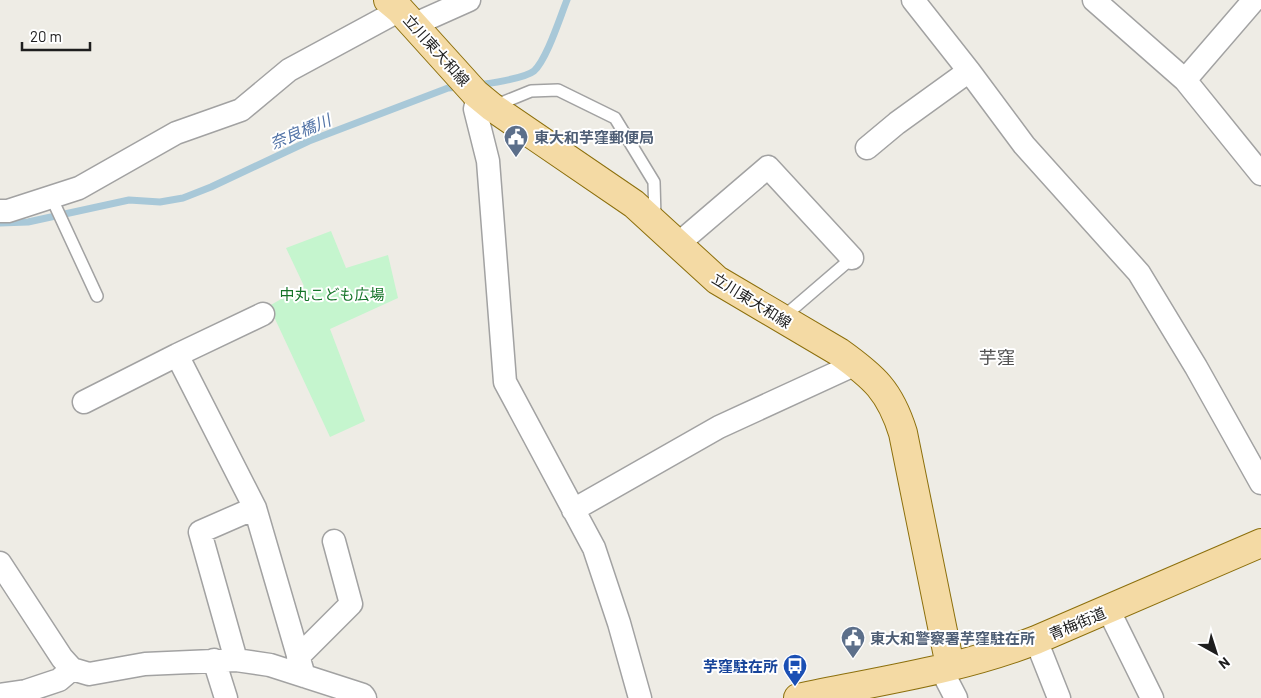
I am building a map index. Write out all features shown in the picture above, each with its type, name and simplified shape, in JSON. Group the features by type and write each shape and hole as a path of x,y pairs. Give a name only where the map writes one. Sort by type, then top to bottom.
{"main road":[{"name":"立川東大和線","path":"400,12 476,92 634,204 717,280 839,352 856,364 880,386 892,404 900,423 911,470 946,668"},
{"name":"青梅街道","path":"798,698 981,660 1036,640 1261,543"}],"street":[{"path":"0,211 8,211 52,199 79,188 176,133 242,110 289,70 400,12 468,0"},
{"path":"913,0 1024,145 1139,273 1196,367 1261,482"},
{"path":"1094,0 1185,80 1261,174"},
{"path":"1185,80 1254,0"},
{"path":"867,148 897,123 969,71"},
{"path":"476,92 475,109 488,161 505,382 594,548 619,623 640,698"},
{"path":"678,244 768,168 852,258"},
{"path":"84,402 177,354 263,314"},
{"path":"177,354 255,508 301,666"},
{"path":"573,510 719,427 856,364"},
{"path":"236,660 200,532 255,508"},
{"path":"301,666 351,604 334,541"},
{"path":"0,563 62,658 72,669 89,674 145,664 214,660 236,660 270,665 301,666 363,695 365,698"},
{"path":"1108,609 1152,698"},
{"path":"1036,640 1059,698"},
{"path":"214,660 226,698"},
{"path":"946,668 956,698"},
{"path":"0,695 26,691 59,680 72,669"}],"lane":[{"path":"476,92 558,90 615,118 654,182 655,222"},
{"path":"52,199 97,296"},
{"path":"781,319 852,258"}],"green space":[{"name":"中丸こども広場","path":"331,231 346,268 388,255 398,298 330,329 365,421 330,437 269,306 304,286 286,248"}],"waterway":[{"name":"奈良橋川","path":"478,85 499,82 534,71 544,57 567,0"},
{"name":"奈良橋川","path":"0,223 28,222 129,200 160,202 183,198 211,187 309,141 448,88 459,87"}],"place":[{"name":"東大和芋窪郵便局","path":"516,158"},
{"name":"東大和警察署芋窪駐在所","path":"853,659"},
{"name":"芋窪駐在所","path":"795,687"}],"district":[{"name":"芋窪","path":"997,357"}]}
